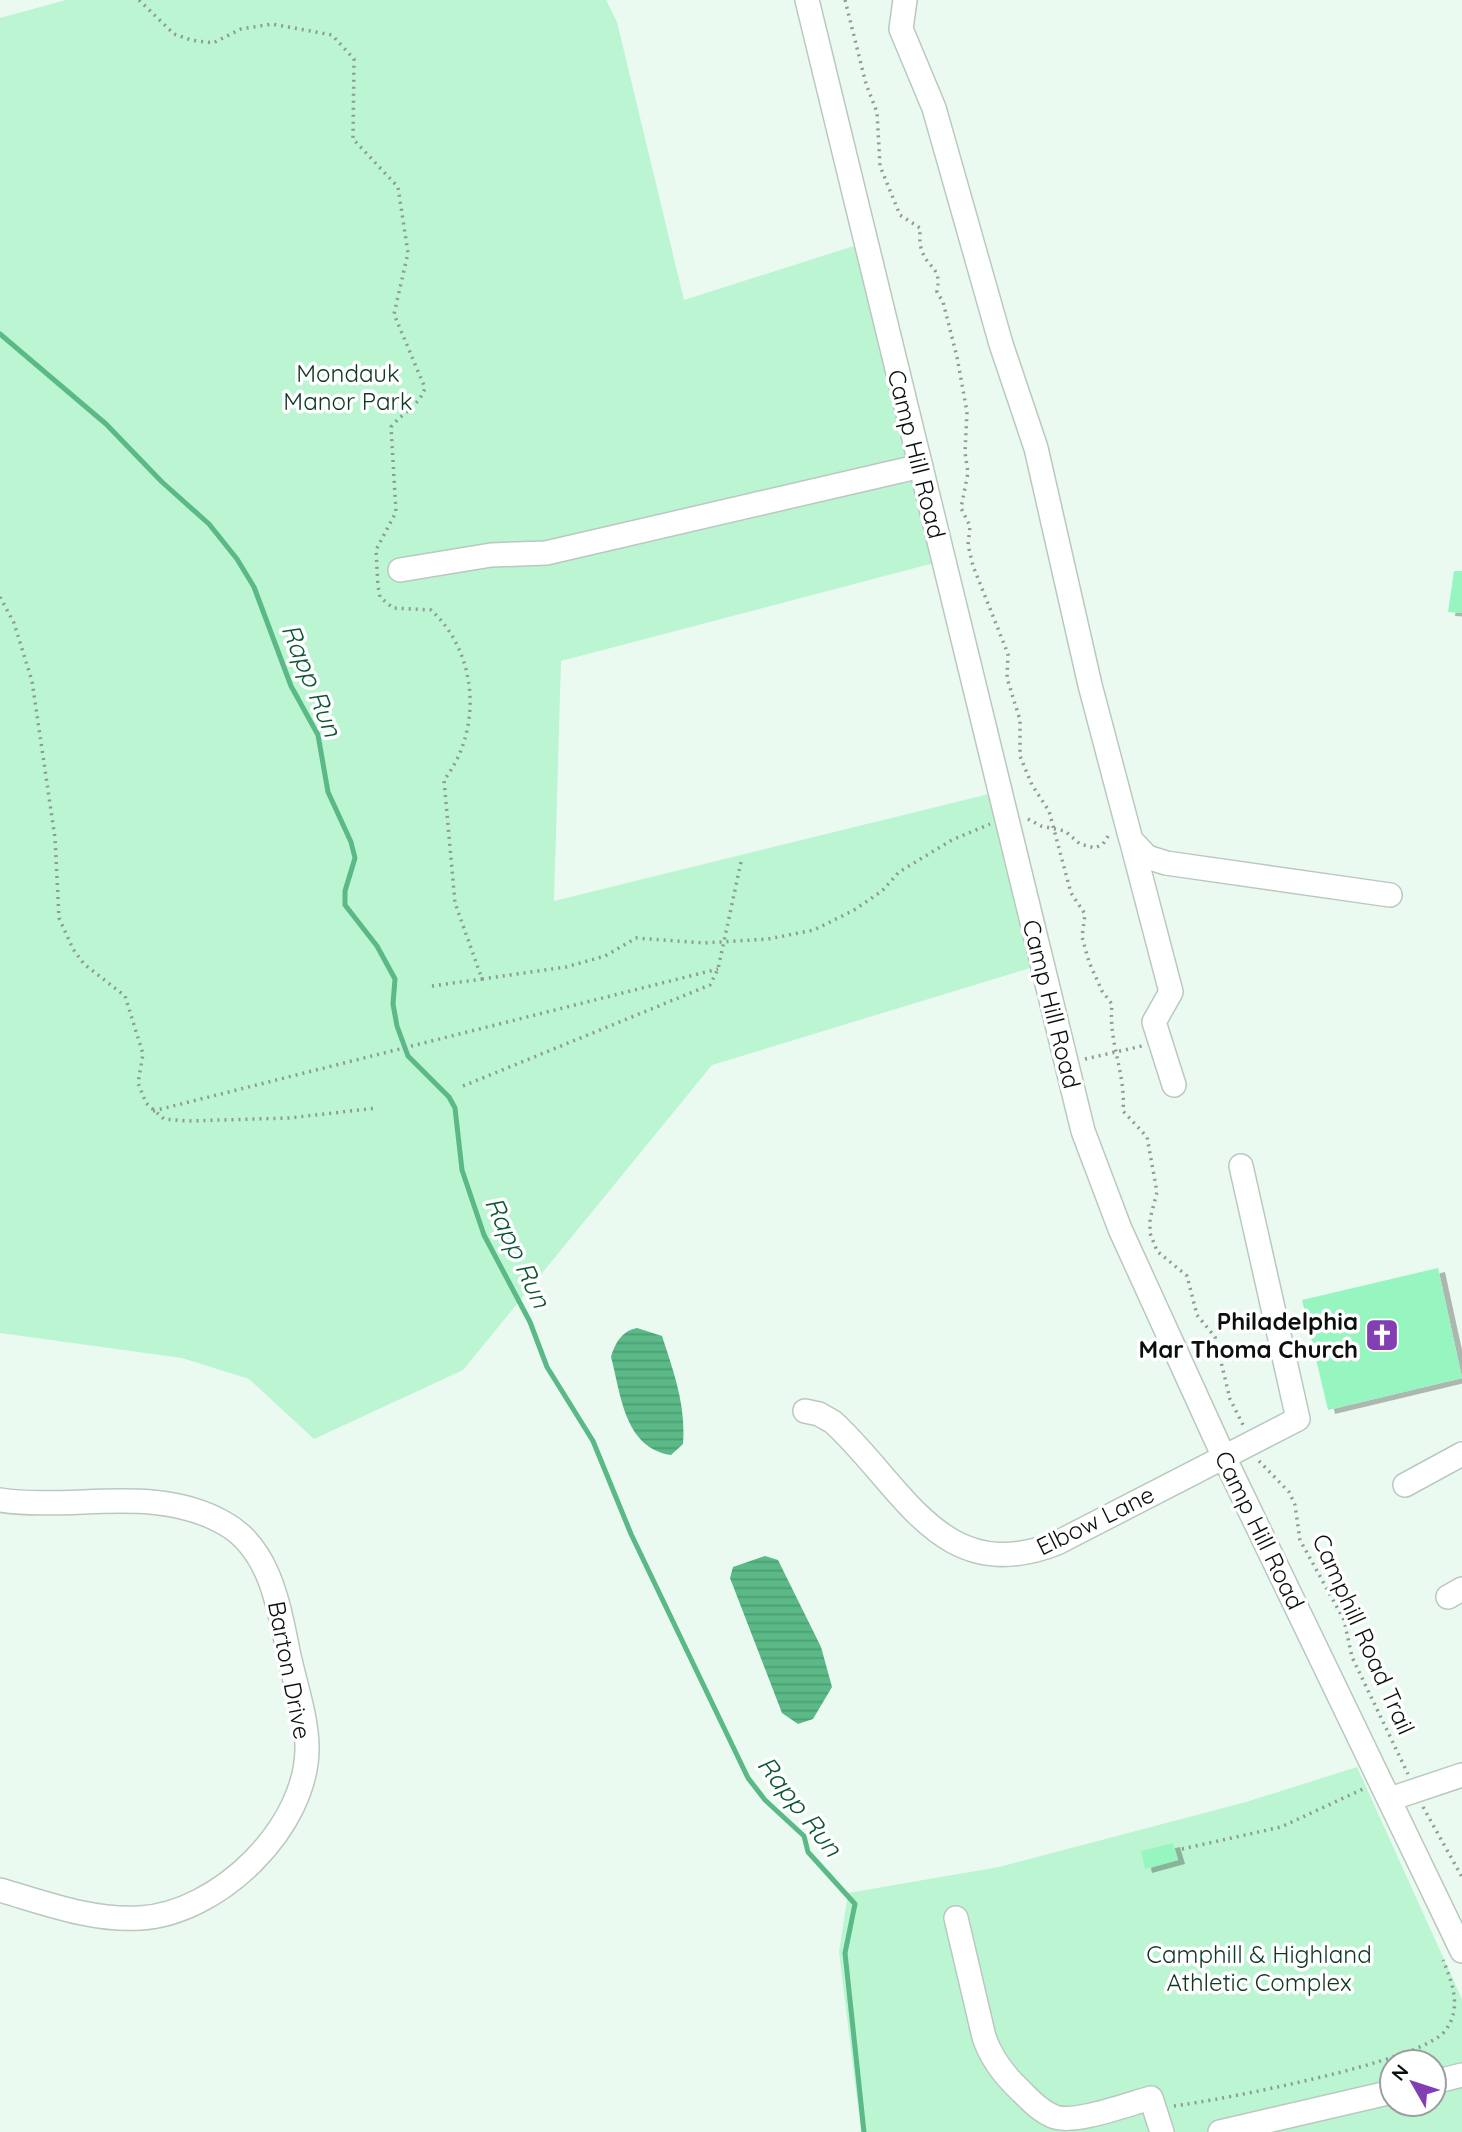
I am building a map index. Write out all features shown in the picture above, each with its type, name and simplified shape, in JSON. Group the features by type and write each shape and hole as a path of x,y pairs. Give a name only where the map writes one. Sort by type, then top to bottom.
{"street":[{"name":"Camp Hill Road","path":"807,0 1083,1131 1120,1229 1223,1455 1385,1790 1451,1952"},
{"path":"905,0 901,29 934,108 1001,344 1036,448 1128,831 1171,992 1154,1022 1174,1085"},
{"path":"400,570 491,555 546,553 920,466"},
{"path":"1128,831 1147,857 1166,863 1390,895"},
{"name":"Elbow Lane","path":"804,1411 819,1414 833,1422 931,1528 946,1540 977,1553 1015,1554 1047,1547 1298,1419 1241,1166"},
{"path":"1405,1485 1462,1454"},
{"name":"Barton Drive","path":"0,1500 23,1504 125,1500 183,1505 228,1524 256,1556 276,1594 307,1745 298,1788 278,1831 250,1865 196,1903 159,1916 118,1918 88,1915 0,1890"},
{"path":"1385,1790 1416,1791 1462,1775"},
{"path":"956,1918 989,2053 1009,2079 1036,2105 1055,2117 1073,2118 1150,2098 1162,2132"},
{"path":"1220,2132 1289,2124 1378,2096"}],"path":[{"path":"139,0 173,34 191,40 213,43 242,29 272,24 332,35 354,59 353,139 398,187 408,253 394,314 425,388 420,401 391,427 396,512 376,550 378,586 380,597 393,608 431,610 454,636 464,657 470,715 453,769 444,780 455,903 482,979"},
{"name":"Camphill Road Trail","path":"845,0 866,84 877,113 880,166 900,215 920,228 921,249 936,270 939,281 937,292 943,302 957,357 967,412 965,452 968,473 961,508 970,526 968,545 984,600 1007,654 1007,678 1020,720 1020,757 1032,785 1043,797 1072,893 1085,914 1082,937 1089,962 1102,991 1112,1004 1110,1023 1125,1090 1123,1111 1147,1137 1154,1171 1157,1192 1150,1219 1150,1233 1157,1251 1187,1276 1197,1315 1215,1337 1230,1399 1260,1464 1289,1492 1295,1505 1300,1540 1344,1620 1352,1657 1416,1791 1462,1877"},
{"path":"0,597 14,623 32,681 55,838 59,919 73,949 84,964 125,996 143,1054 138,1083 146,1103 164,1119 187,1121 289,1118 377,1108"},
{"path":"432,986 566,967 605,956 636,938 722,942 768,939 814,930 854,910 881,891 899,872 952,840 1007,820 1022,817 1065,831 1080,844 1095,848 1104,844 1112,828 1128,831"},
{"path":"463,1086 710,985 718,969 741,862"},
{"path":"153,1111 718,969"},
{"path":"1066,1063 1160,1042"},
{"path":"1182,1849 1281,1827 1385,1790"},
{"path":"1154,2109 1223,2098 1336,2072 1416,2051 1434,2042 1452,2020 1456,2004 1451,1952"}],"green space":[{"name":"Mondauk Manor Park","path":"66,0 606,0 617,22 684,300 857,245 934,563 561,661 554,901 989,794 1030,968 712,1065 463,1370 314,1439 249,1379 182,1358 0,1333 0,18"},
{"name":"Camphill & Highland Athletic Complex","path":"1357,1767 1462,1999 1462,2132 861,2132 839,1952 848,1893 999,1867 1246,1802"}],"shaded area":[{"path":"637,1328 662,1336 675,1376 683,1416 683,1444 671,1455 655,1450 643,1442 634,1431 622,1402 611,1357 620,1338"},
{"path":"765,1556 778,1560 821,1647 832,1687 813,1719 798,1724 782,1713 730,1578 733,1567"}],"building":[{"path":"1454,571 1462,571 1462,613 1448,612"},
{"name":"Philadelphia Mar Thoma Church","path":"1438,1268 1462,1378 1328,1410 1302,1300"},
{"path":"1173,1843 1178,1860 1145,1869 1141,1851"}],"waterway":[{"name":"Rapp Run","path":"0,334 106,424 162,482 209,524 237,559 254,587 291,686 318,735 328,792 351,842 355,858 345,891 345,905 377,946 395,979 393,1004 397,1026 408,1056 449,1097 455,1108 462,1170 484,1235 530,1322 547,1367 593,1441 631,1534 748,1778 765,1800 804,1836 808,1852 855,1904 845,1953 864,2132"}],"place":[{"name":"Philadelphia Mar Thoma Church","path":"1382,1335"}]}
